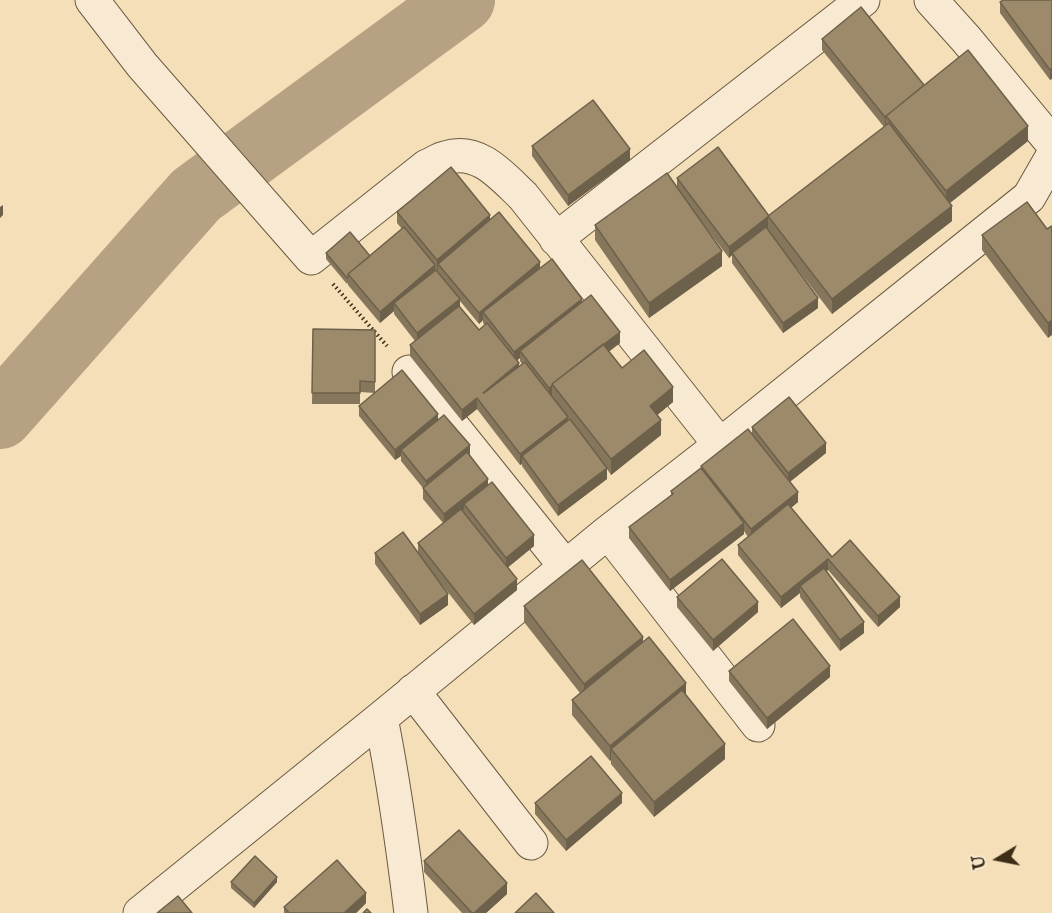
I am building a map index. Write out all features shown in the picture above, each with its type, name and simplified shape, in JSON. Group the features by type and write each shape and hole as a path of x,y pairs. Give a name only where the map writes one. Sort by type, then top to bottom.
{"street":[{"path":"92,0 142,65 311,258 427,166 444,158 460,156 475,158 494,168 523,196 720,446"},
{"path":"556,239 863,0"},
{"path":"931,0 1052,143"},
{"path":"140,913 565,566 720,446 1029,197 1052,157"},
{"path":"409,372 565,566"},
{"path":"608,532 758,725"},
{"path":"413,691 531,843"},
{"path":"381,718 402,839 411,913"}],"path":[{"path":"311,258 409,372"}],"building":[{"path":"1003,0 1052,0 1052,68 1050,70 1000,2"},
{"path":"861,7 924,85 885,117 822,39"},
{"path":"968,50 1028,126 946,191 886,116"},
{"path":"593,100 630,149 568,195 532,146"},
{"path":"889,123 952,206 832,299 768,216"},
{"path":"718,147 769,216 729,247 677,178"},
{"path":"451,167 490,215 437,260 397,212"},
{"path":"667,173 722,251 649,303 595,225"},
{"path":"1027,202 1047,229 1052,226 1052,320 1048,323 982,235"},
{"path":"499,212 540,262 479,313 438,264"},
{"path":"404,227 435,265 380,312 348,274"},
{"path":"766,227 818,298 783,323 732,253"},
{"path":"350,232 370,256 348,274 347,278 326,253"},
{"path":"552,259 582,299 514,352 483,312"},
{"path":"436,270 460,299 417,333 394,303"},
{"path":"591,295 620,332 549,388 520,351"},
{"path":"459,306 479,330 487,323 519,363 483,393 525,362 568,417 520,454 477,398 462,410 410,345"},
{"path":"313,329 375,330 375,382 360,381 360,393 312,393"},
{"path":"603,344 622,368 644,350 673,387 650,406 661,420 611,459 552,384"},
{"path":"402,370 438,414 395,450 359,406"},
{"path":"789,397 826,443 788,473 752,427"},
{"path":"444,415 470,445 426,481 401,450"},
{"path":"570,419 607,468 558,505 522,456"},
{"path":"748,429 798,492 751,529 701,466"},
{"path":"467,452 488,479 444,514 423,488"},
{"path":"701,468 744,523 670,580 629,527 673,494 671,491"},
{"path":"492,482 534,535 506,558 464,504"},
{"path":"788,504 832,557 850,540 900,597 878,616 828,559 781,597 738,545"},
{"path":"461,509 517,579 474,614 418,543"},
{"path":"403,532 448,594 420,614 375,553"},
{"path":"722,559 758,602 713,640 677,597"},
{"path":"582,560 643,637 584,684 524,606"},
{"path":"824,568 864,622 840,640 800,586"},
{"path":"793,619 830,666 767,718 729,671"},
{"path":"649,637 686,683 610,746 572,700"},
{"path":"682,690 725,744 654,802 611,749"},
{"path":"591,756 622,793 566,840 535,803"},
{"path":"459,830 507,883 474,913 424,861"},
{"path":"255,856 277,877 254,903 231,882"},
{"path":"337,860 366,893 344,913 289,913 284,907"},
{"path":"536,893 554,913 515,913"},
{"path":"178,896 192,913 157,913"}],"waterway":[{"path":"0,416 196,195 462,0"}]}
